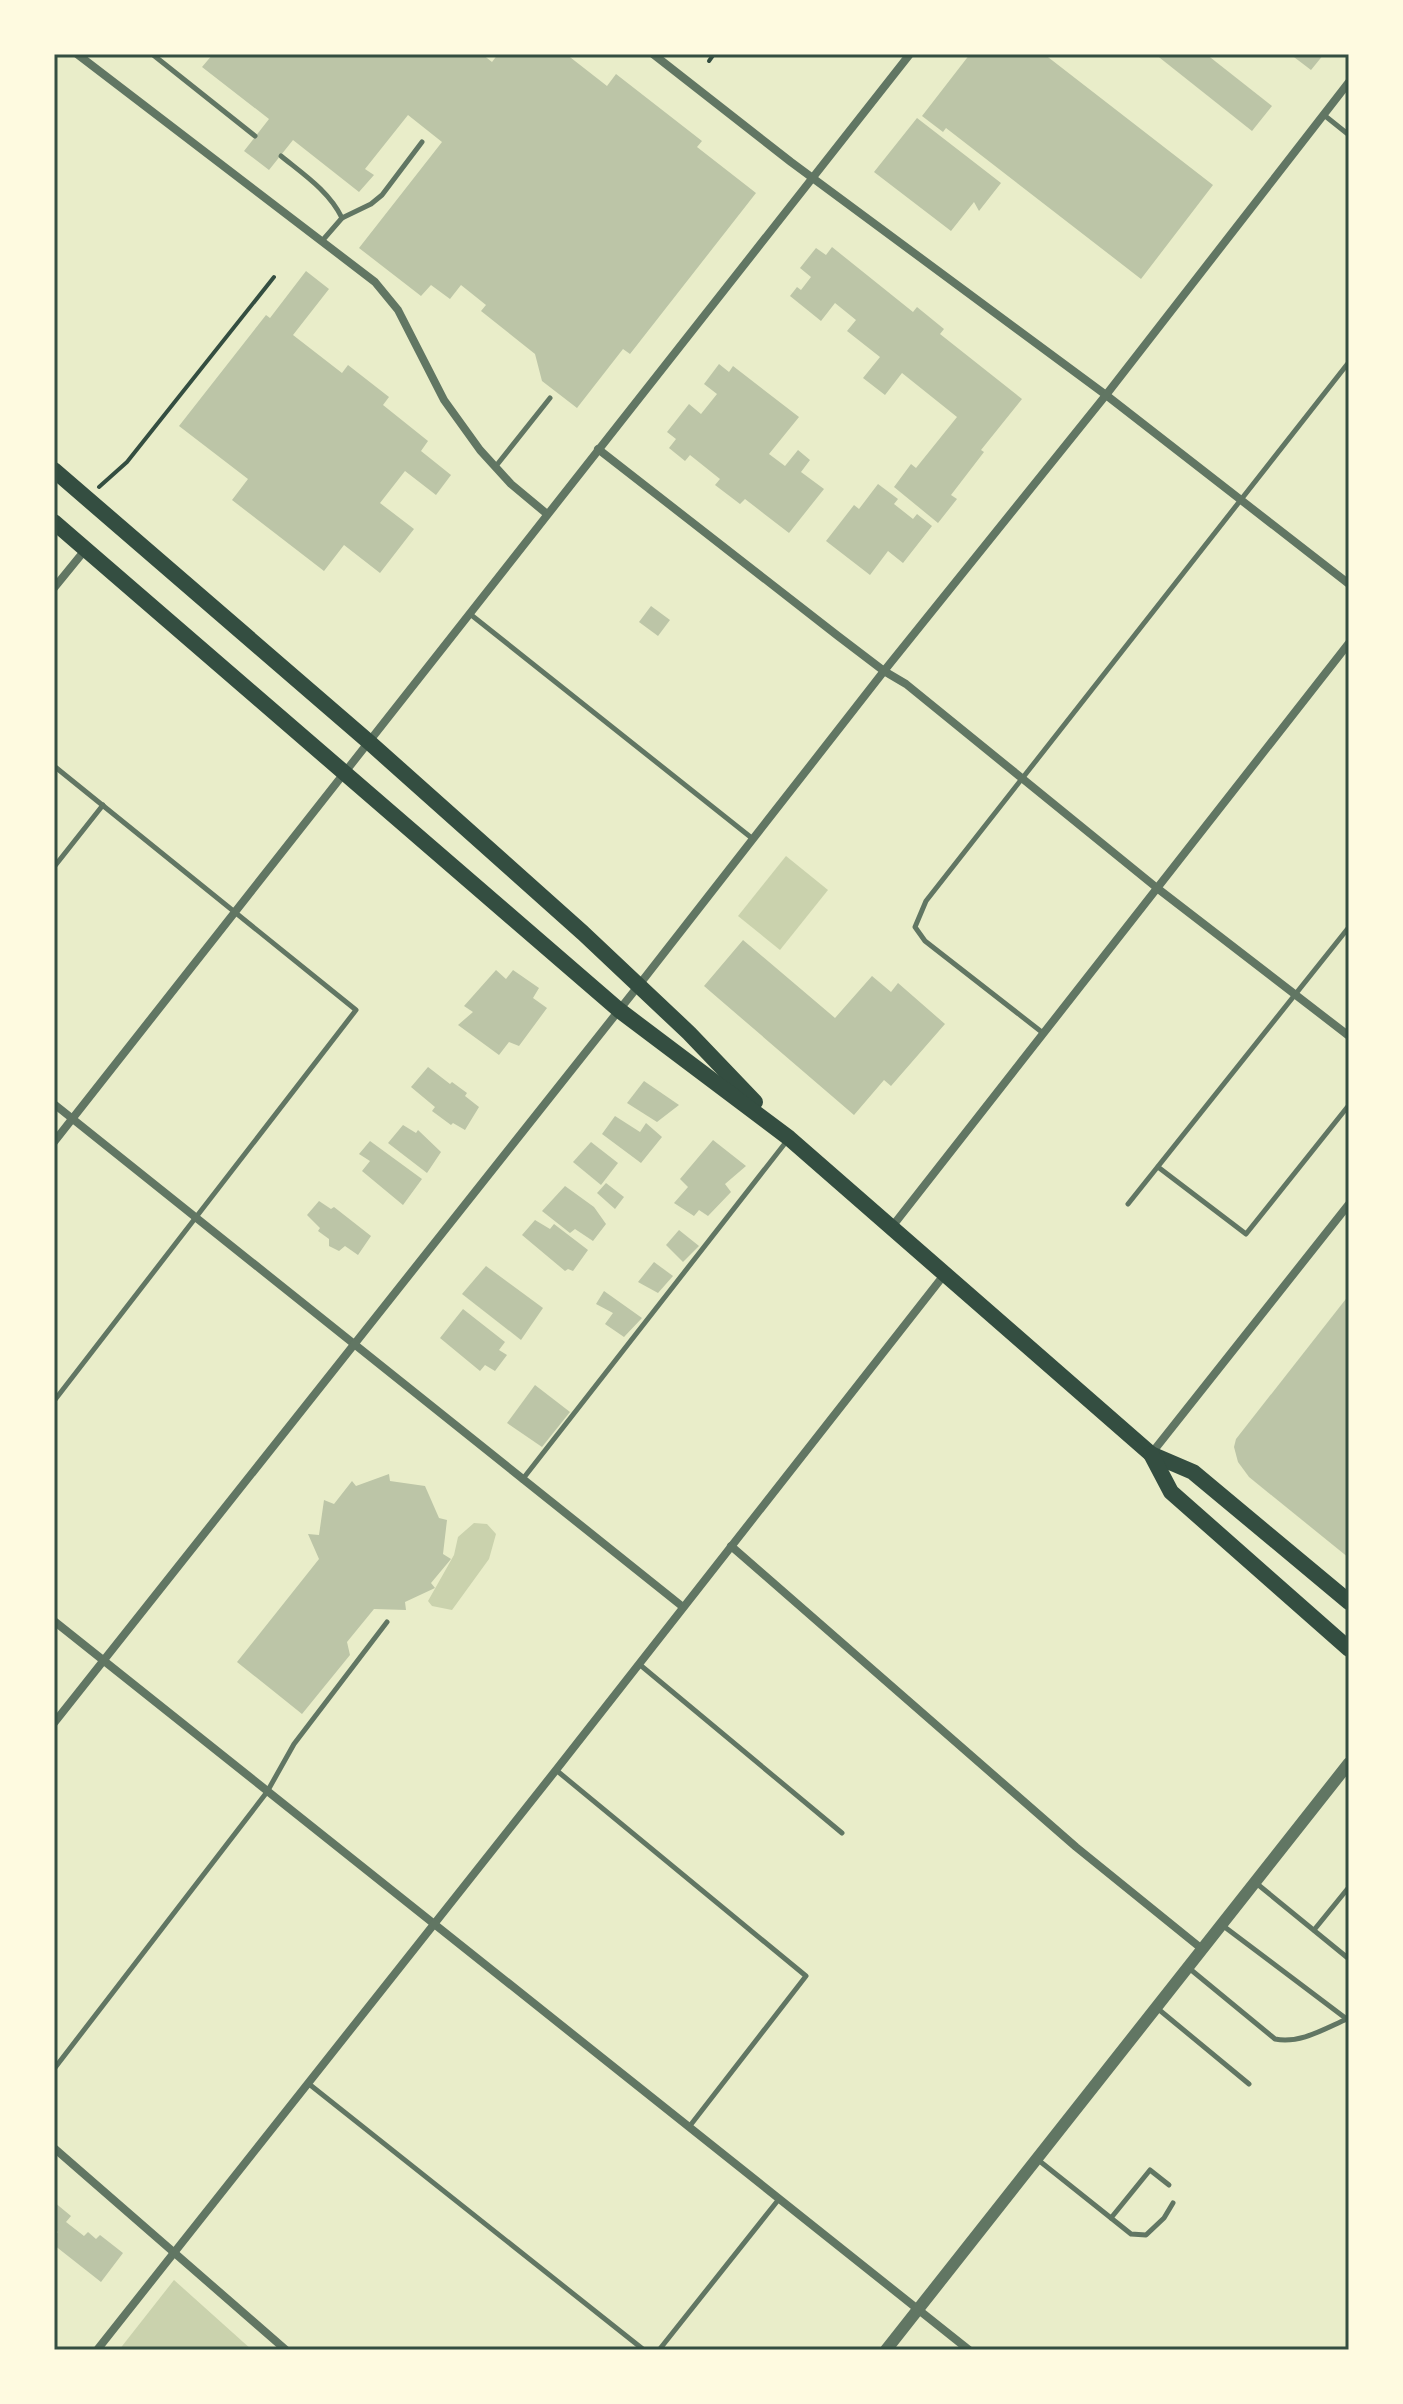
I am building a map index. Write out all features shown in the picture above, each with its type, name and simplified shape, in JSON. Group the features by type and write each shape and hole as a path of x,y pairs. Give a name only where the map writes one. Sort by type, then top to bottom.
{"main road":[{"path":"54,470 369,742 639,985 789,1138"},
{"path":"54,522 619,1010 789,1138 1151,1454 1193,1472 1349,1602"},
{"path":"1151,1454 1171,1492 1349,1649"}],"street":[{"path":"77,54 375,282 398,310 444,400 495,467 547,514"},
{"path":"653,54 812,177 1106,395 1349,584"},
{"path":"54,1142 910,54"},
{"path":"54,1723 884,671 1106,395 1349,82"},
{"path":"598,449 884,671 906,684 1157,888 1349,1036"},
{"path":"54,588 85,550"},
{"path":"891,1228 1349,643"},
{"path":"54,1104 683,1607"},
{"path":"1151,1454 1349,1204"},
{"path":"97,2350 944,1275"},
{"path":"731,1546 1076,1847 1202,1949"},
{"path":"54,1621 969,2350"},
{"path":"886,2350 1349,1763"},
{"path":"54,2148 286,2350"}],"lane":[{"path":"154,55 255,136"},
{"path":"1323,115 1349,135"},
{"path":"322,242 342,218 382,195 422,142"},
{"path":"281,156 325,193 342,218"},
{"path":"1043,1033 925,941 915,927 926,901 1349,362"},
{"path":"495,467 550,398"},
{"path":"469,613 753,840"},
{"path":"54,766 356,1010 54,1401"},
{"path":"54,867 103,805"},
{"path":"1128,1204 1349,927"},
{"path":"1158,1167 1246,1234 1349,1105"},
{"path":"522,1480 789,1138"},
{"path":"54,2069 267,1792 294,1744 387,1622"},
{"path":"639,1663 842,1833"},
{"path":"556,1770 806,1976 689,2127"},
{"path":"1255,1882 1348,1956"},
{"path":"1314,1930 1349,1887"},
{"path":"1222,1925 1348,2020"},
{"path":"1188,1967 1275,2039 1288,2042 1348,2020"},
{"path":"1156,2008 1249,2084"},
{"path":"308,2083 644,2350"},
{"path":"1036,2158 1131,2234 1146,2235 1164,2218 1173,2203"},
{"path":"1111,2218 1150,2170 1169,2185"},
{"path":"659,2350 779,2199"}],"path":[{"path":"709,61 714,54"},
{"path":"95,490 127,462 274,277"}],"green space":[{"path":"786,856 828,890 780,950 738,916"},
{"path":"474,1523 487,1524 496,1534 489,1559 452,1610 432,1606 428,1601 454,1555 458,1537"},
{"path":"174,2280 252,2350 119,2350"}],"building":[{"path":"213,54 482,54 492,62 498,54 566,54 607,86 616,74 702,141 697,147 756,193 630,354 623,349 577,408 542,381 535,354 481,311 486,305 461,285 450,299 431,285 421,296 359,248 442,142 408,115 365,169 374,175 359,192 293,140 269,170 244,151 269,119 202,67"},
{"path":"970,54 1044,54 1213,185 1141,279 946,128 943,132 922,116"},
{"path":"1155,54 1206,54 1272,106 1252,131"},
{"path":"1290,54 1324,54 1311,70"},
{"path":"917,118 1001,183 979,211 974,202 951,231 874,172"},
{"path":"832,247 913,312 917,307 944,329 940,334 1022,399 981,450 984,452 951,495 957,499 938,523 894,487 911,464 916,468 957,417 902,373 885,395 863,378 880,357 847,331 856,320 835,303 821,321 790,296 797,287 801,290 811,277 800,268 816,248 826,255"},
{"path":"306,271 329,289 293,335 342,373 348,365 389,397 383,405 428,441 421,451 451,475 436,495 405,471 380,503 414,529 380,573 344,545 324,571 232,500 248,479 179,426 266,315 270,318"},
{"path":"719,364 729,372 733,366 799,417 769,454 785,466 798,450 810,460 801,472 824,489 789,533 745,499 740,504 715,485 720,479 690,455 685,461 669,448 676,439 667,432 689,404 701,414 717,394 704,384"},
{"path":"878,484 898,499 894,504 913,519 917,514 932,526 903,563 888,551 870,575 826,541 854,505 859,509"},
{"path":"651,606 670,620 658,636 639,622"},
{"path":"743,940 835,1018 872,976 891,992 898,983 945,1024 891,1086 884,1080 854,1115 704,986"},
{"path":"496,970 506,979 513,970 539,988 533,998 547,1008 519,1046 509,1042 499,1055 458,1025 473,1012 464,1006"},
{"path":"428,1067 467,1093 465,1096 479,1107 465,1130 453,1123 451,1125 432,1111 435,1107 411,1087"},
{"path":"644,1081 679,1105 657,1122 627,1103"},
{"path":"615,1116 640,1132 646,1123 662,1137 641,1163 602,1134"},
{"path":"403,1125 416,1133 418,1130 441,1152 427,1173 388,1143"},
{"path":"713,1140 746,1166 725,1184 731,1192 708,1216 699,1210 694,1216 674,1203 688,1187 680,1179"},
{"path":"370,1141 422,1179 403,1205 362,1171 370,1161 359,1154"},
{"path":"591,1142 618,1163 601,1185 573,1162"},
{"path":"606,1183 624,1197 615,1209 597,1193"},
{"path":"565,1186 594,1207 606,1224 593,1241 575,1229 570,1233 542,1211"},
{"path":"319,1201 331,1209 334,1207 371,1236 358,1255 345,1246 339,1251 329,1246 329,1239 318,1231 320,1228 307,1215"},
{"path":"535,1220 550,1229 554,1224 588,1250 573,1271 565,1271 522,1235"},
{"path":"679,1230 699,1246 683,1262 666,1245"},
{"path":"654,1262 673,1276 658,1293 638,1282"},
{"path":"486,1266 543,1308 521,1340 462,1294"},
{"path":"604,1291 642,1318 624,1337 605,1324 613,1313 596,1304"},
{"path":"1349,1295 1349,1558 1249,1477 1238,1462 1234,1447 1236,1439"},
{"path":"463,1309 505,1342 499,1350 507,1355 495,1371 485,1365 480,1371 440,1338"},
{"path":"535,1385 570,1412 542,1447 507,1423"},
{"path":"389,1474 390,1481 425,1486 439,1518 447,1520 443,1554 451,1559 431,1583 435,1588 405,1602 406,1610 374,1609 347,1642 350,1655 302,1714 237,1662 319,1559 308,1534 319,1535 324,1500 334,1504 352,1481 356,1486"},
{"path":"54,2202 71,2216 66,2222 84,2236 88,2232 96,2239 100,2235 123,2253 101,2282 54,2245 54,2236 58,2232 54,2229"}]}
